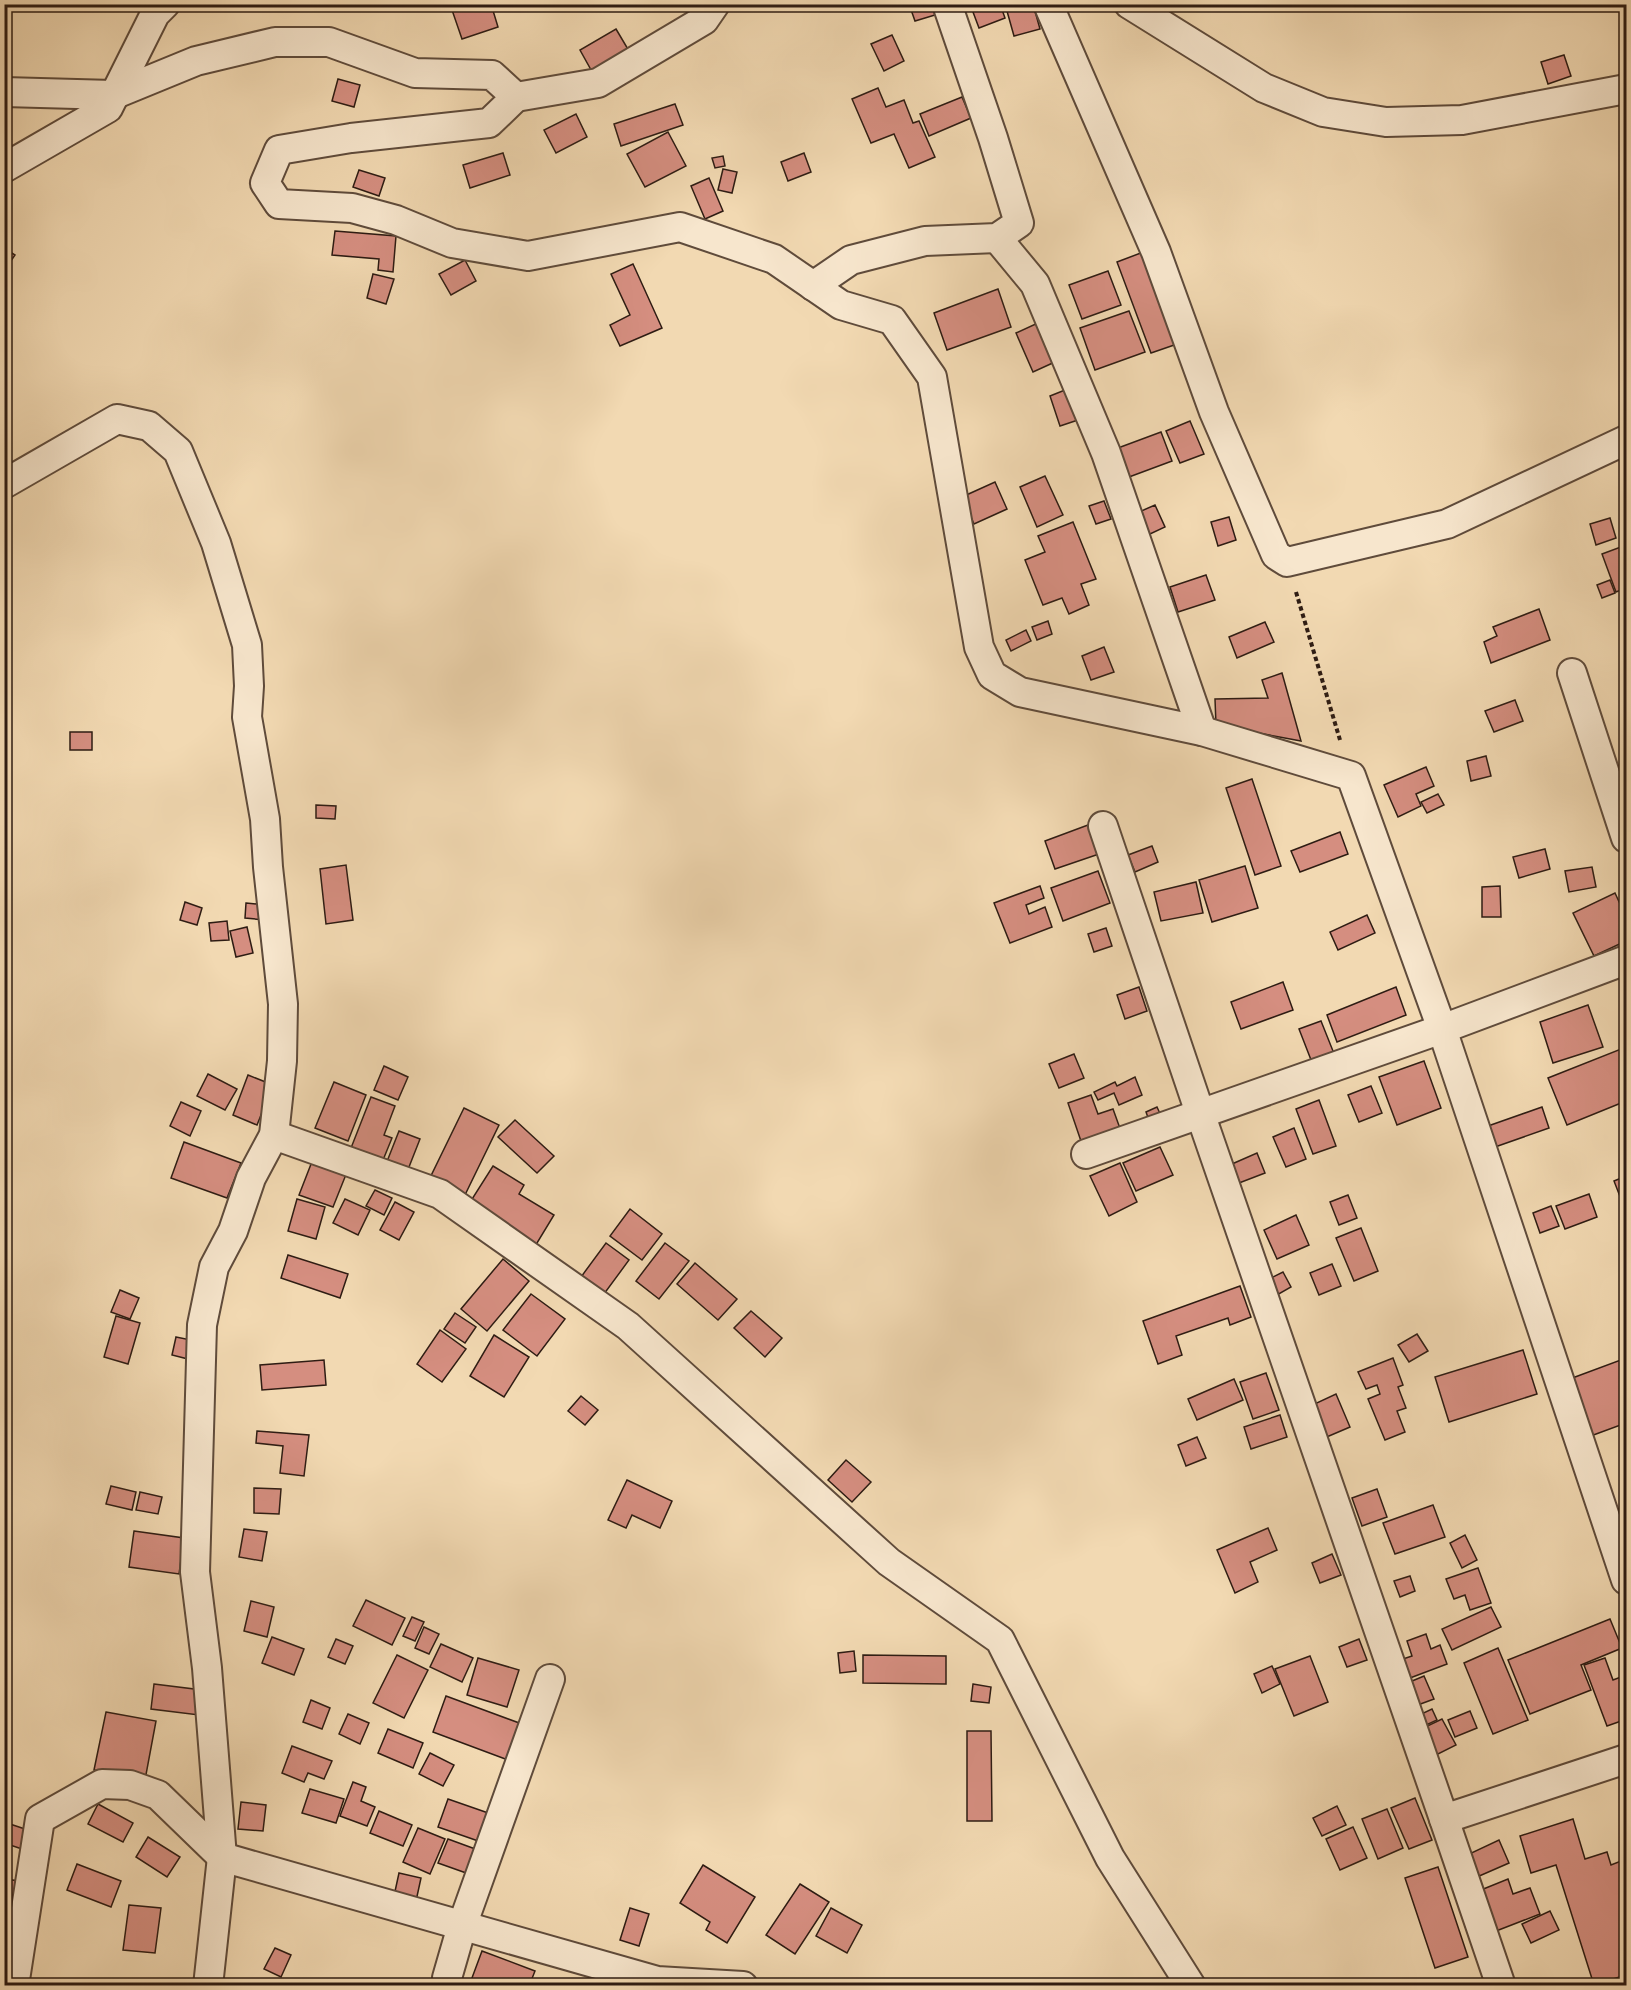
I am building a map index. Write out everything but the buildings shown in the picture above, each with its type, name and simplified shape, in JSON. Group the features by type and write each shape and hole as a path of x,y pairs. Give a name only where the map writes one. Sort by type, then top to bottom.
{"street":[{"path":"4,168 108,108 155,14 165,4"},
{"path":"715,4 704,20 598,83 516,97 489,123 351,138 279,150 265,183 279,204 351,208 396,220 452,243 528,256 680,227 774,259 841,305 892,320 932,377 979,648 992,675 1020,692 1202,731 1351,777 1442,1029 1626,1580"},
{"path":"813,286 851,260 925,241 997,238 1019,223 993,138 947,4"},
{"path":"1048,4 1156,252 1214,412 1276,555 1287,562 1447,524 1626,440"},
{"path":"1129,4 1264,88 1323,112 1386,122 1462,120 1626,89"},
{"path":"4,92 113,95 196,61 275,42 329,42 415,73 492,75 516,97"},
{"path":"997,238 1035,284 1106,453 1202,731"},
{"path":"4,484 117,419 149,426 178,451 216,543 247,645 249,686 247,717 265,819 283,1004 282,1061 274,1135 251,1178 233,1232 214,1267 202,1325 195,1572 207,1668 222,1857 208,1986"},
{"path":"1572,673 1626,838"},
{"path":"1103,826 1501,1986"},
{"path":"1086,1154 1442,1029 1626,960"},
{"path":"274,1135 440,1194 628,1326 889,1562 1000,1640 1110,1858 1191,1986"},
{"path":"449,1986 447,1978 462,1926 550,1679"},
{"path":"1444,1819 1626,1760"},
{"path":"14,1986 40,1819 102,1784 130,1785 158,1795 222,1857 660,1983 743,1986"}],"path":[{"path":"1287,562 1351,777"}]}
